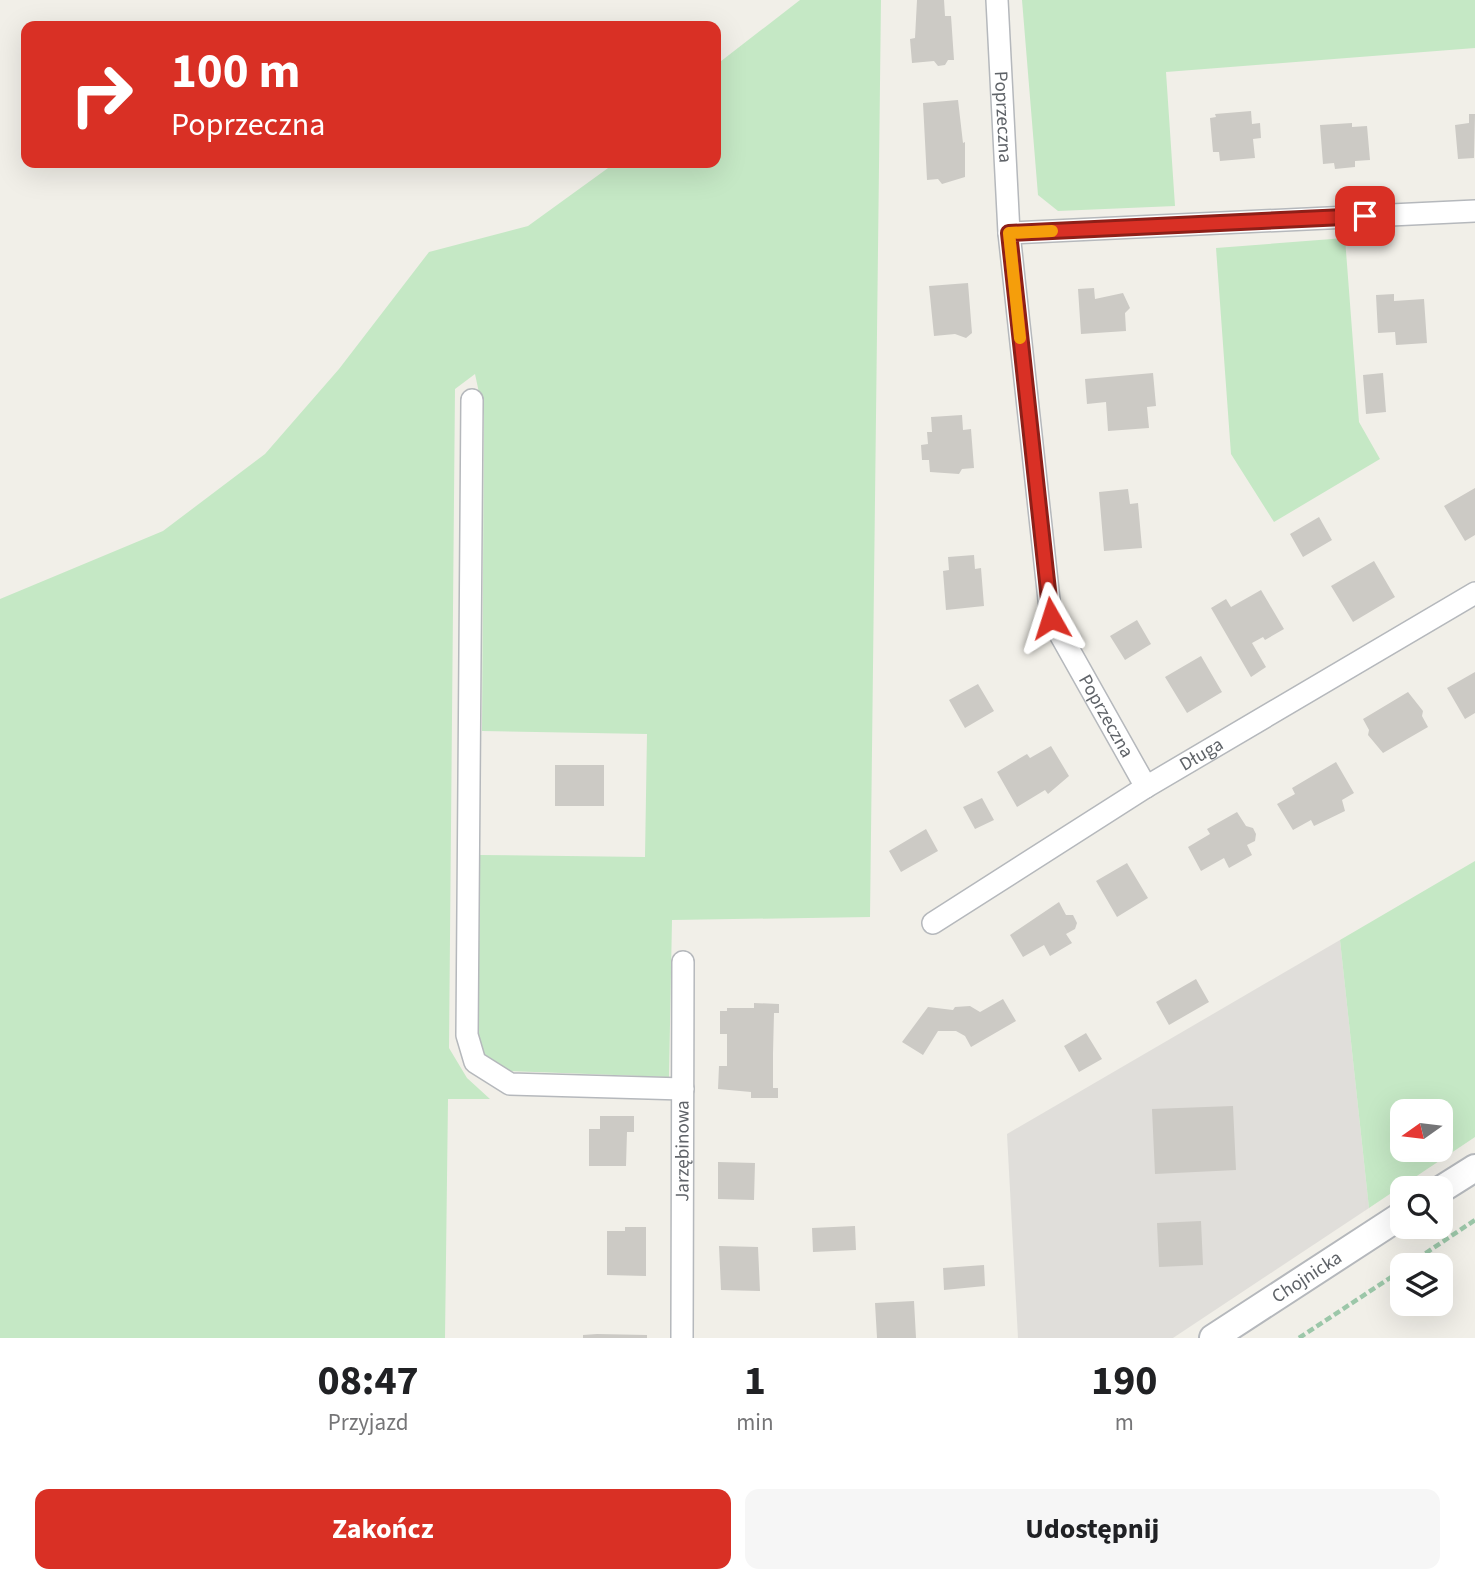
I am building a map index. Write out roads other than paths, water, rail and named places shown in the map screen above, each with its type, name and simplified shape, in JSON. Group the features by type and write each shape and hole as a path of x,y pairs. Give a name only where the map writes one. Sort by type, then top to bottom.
{"street":[{"name":"Poprzeczna","path":"997,0 1009,233 1051,618 1146,787"},
{"path":"1009,233 1475,211"},
{"path":"472,400 467,1035 475,1062 510,1084 682,1089"},
{"name":"Długa","path":"933,923 1146,787 1475,593"},
{"name":"Jarzębinowa","path":"682,1338 683,962"},
{"path":"1453,1182 1475,1168"},
{"name":"Chojnicka","path":"1213,1338 1390,1223"}]}
